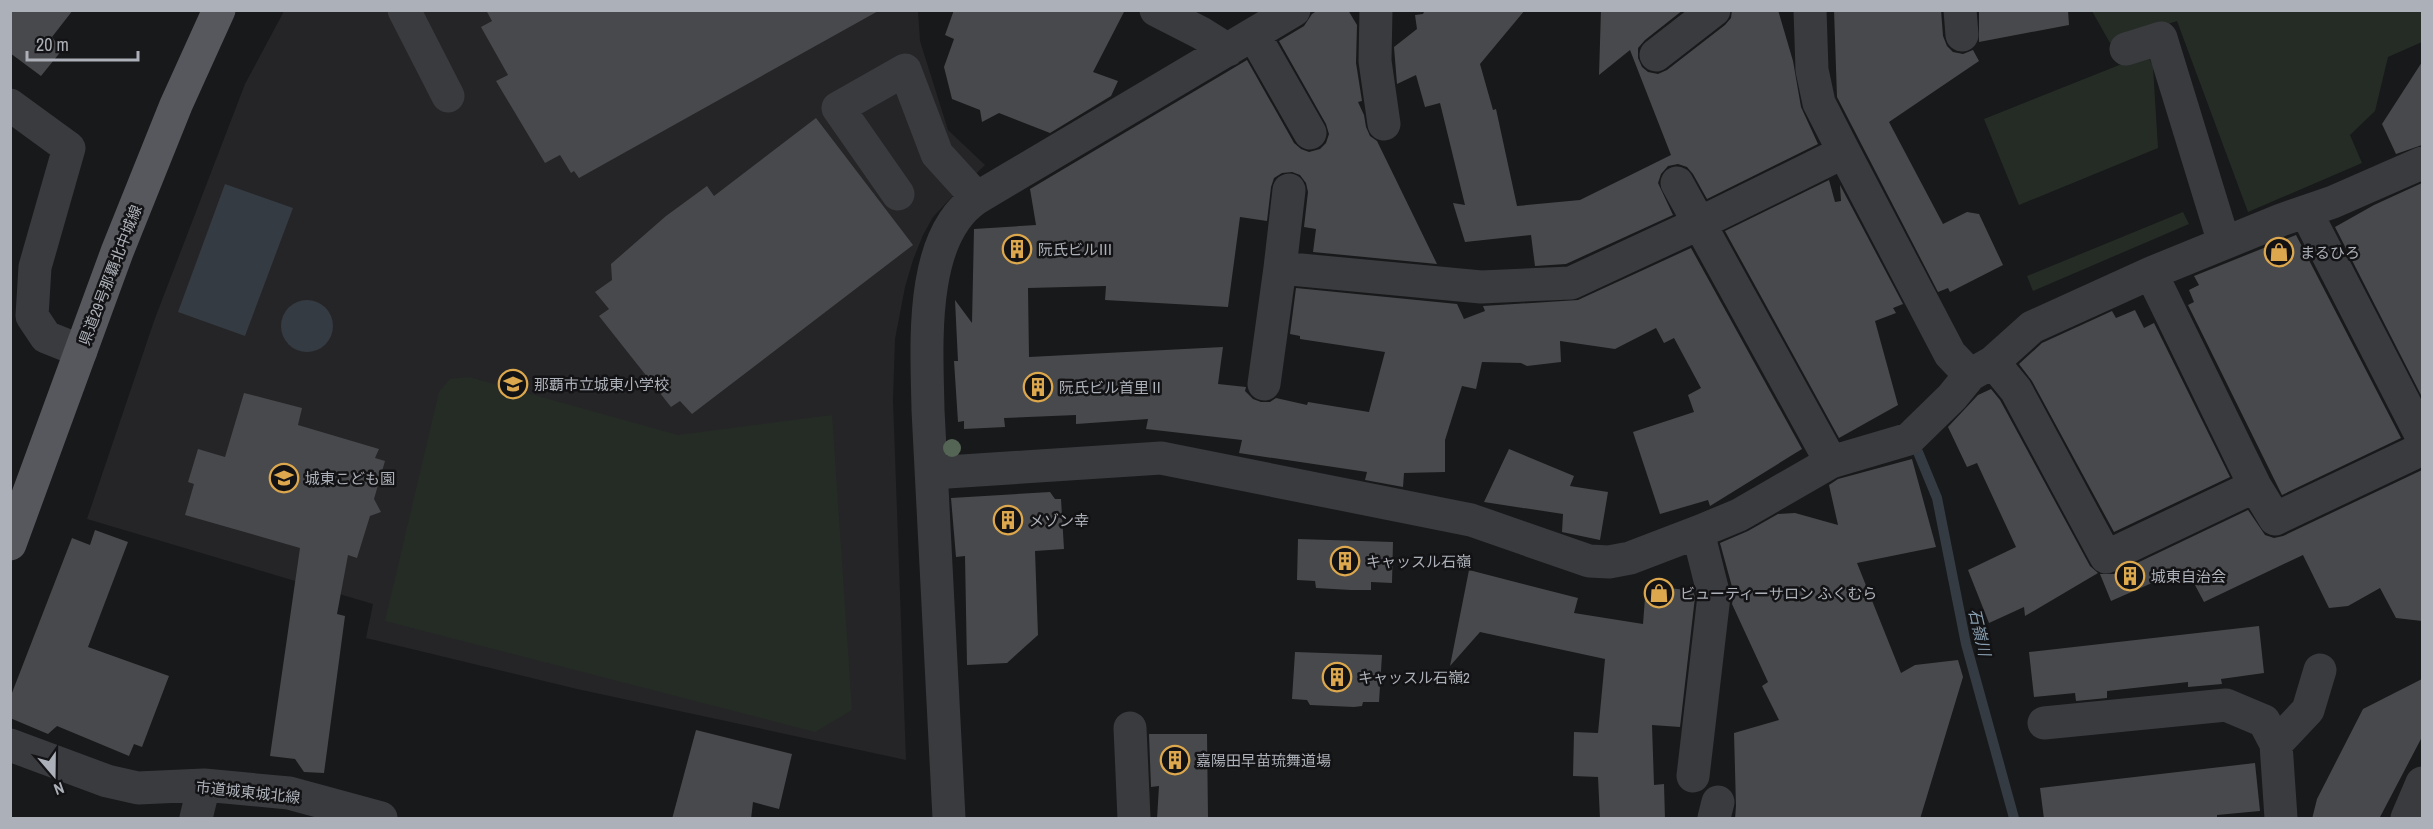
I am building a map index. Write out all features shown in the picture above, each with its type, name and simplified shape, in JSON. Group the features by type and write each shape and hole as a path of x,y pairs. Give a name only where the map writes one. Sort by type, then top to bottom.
{"main road":[{"name":"県道29号那覇北中城線","path":"10,544 117,252 177,105 219,10"}],"street":[{"path":"404,10 448,96"},
{"path":"1156,10 1201,33 1241,43 1310,133"},
{"path":"949,819 927,360 934,275 946,235 971,191 1241,43 1294,10"},
{"path":"1376,10 1375,61 1384,124"},
{"path":"1656,55 1714,10"},
{"path":"1810,10 1812,70 1818,103 1950,354 1982,369 2016,390 2106,557 2255,486"},
{"path":"2126,49 2162,38 2224,243"},
{"path":"898,194 838,108 905,70 937,154 971,191"},
{"path":"10,105 69,148 35,267 32,316 46,337 81,351"},
{"path":"1280,268 1481,287 1571,283 1844,153"},
{"path":"932,473 1161,458 1471,520 1589,561 1609,562 1630,558 1739,515 1831,462 1909,439 1982,369 2032,327 2151,273 2422,163"},
{"path":"1677,183 1831,462"},
{"path":"1264,384 1289,190"},
{"path":"2306,212 2422,437"},
{"path":"2151,273 2255,486 2276,519 2422,449"},
{"path":"1693,776 1714,596 1698,532"},
{"path":"2276,744 2308,710 2320,670"},
{"path":"2044,723 2226,705 2264,721 2276,744 2281,819"},
{"path":"1130,728 1134,819"},
{"name":"市道城東城北線","path":"10,745 107,782 138,788 204,785 289,793 381,819"},
{"path":"2407,819 2422,783"},
{"path":"196,819 204,785"}],"shaded area":[{"name":"那覇市立城東小学校","path":"284,11 918,11 920,41 948,130 985,165 933,217 923,235 905,287 895,339 893,400 906,760 577,689 366,638 373,604 87,519 154,321 245,84"},
{"path":"2092,11 2422,11 2422,42 2388,57 2375,111 2350,135 2362,163 2248,212 2177,21 2110,43"},
{"path":"2147,54 2153,67 2158,148 2019,205 1984,119"},
{"path":"225,184 293,208 245,336 178,312"},
{"path":"2183,212 2189,224 2033,291 2027,276"},
{"path":"302,300 312,300 326,307 333,326 326,345 312,352 302,352 292,348 285,341 281,331 281,321 285,311 292,304"},
{"path":"469,377 678,435 832,415 852,710 815,732 385,621 439,392 450,379"}],"building":[{"path":"10,10 73,10 52,37 62,50 41,76 10,53"},
{"path":"486,10 880,10 579,178 574,171 571,173 560,155 545,163 496,81 508,75 481,27 492,21"},
{"path":"954,10 1125,10 1093,72 1118,81 1111,96 1050,133 999,113 982,122 980,110 952,99 944,67 954,39 945,35"},
{"path":"1318,10 1348,10 1357,25 1356,63 1362,101 1358,102 1366,127 1370,136 1377,141 1437,264 1313,252 1316,229 1304,227 1308,192 1306,183 1300,175 1292,172 1282,173 1274,178 1271,187 1267,221 1240,217 1228,307 1105,300 1106,286 1028,288 1029,357 1223,347 1218,384 1246,387 1245,391 1253,399 1261,402 1270,402 1276,398 1307,405 1308,402 1369,412 1385,352 1300,339 1300,336 1290,334 1296,288 1457,304 1464,319 1485,311 1483,306 1578,300 1691,248 1802,449 1710,506 1708,500 1660,514 1633,432 1694,412 1688,395 1701,388 1674,338 1664,343 1656,328 1615,349 1560,341 1561,362 1527,366 1521,363 1482,362 1476,389 1462,386 1445,440 1445,472 1404,473 1403,487 1365,480 1367,472 1239,453 1242,440 1146,429 1148,419 1076,424 1076,415 1004,418 1005,427 964,429 964,421 958,422 954,361 958,361 955,300 972,323 974,229 1036,225 1030,189 1247,60 1294,143 1309,152 1320,149 1326,143 1329,134 1326,124 1279,41 1304,26 1312,14"},
{"path":"1425,10 1525,10 1480,64 1493,110 1496,109 1517,206 1580,200 1671,155 1630,50 1599,75 1601,10 1683,10 1638,48 1638,58 1642,67 1648,72 1658,74 1667,70 1725,25 1731,18 1732,10 1778,10 1793,61 1801,107 1818,144 1707,199 1687,167 1678,164 1668,166 1661,174 1658,183 1673,215 1566,264 1535,266 1531,235 1465,242 1453,203 1465,205 1440,103 1425,107 1416,75 1397,84 1394,47 1417,29 1415,15 1423,14"},
{"path":"1834,10 1941,10 1943,36 1947,46 1953,52 1963,54 1973,50 1979,61 1889,122 1943,224 1967,212 1979,214 2003,265 1950,292 1948,288 1938,292 1837,97"},
{"path":"1979,10 2068,10 2069,25 1979,42"},
{"path":"2422,62 2422,145 2396,154 2382,124"},
{"path":"816,118 913,245 692,414 680,401 671,407 599,316 609,309 595,292 612,280 611,264 666,216 707,186 714,196"},
{"path":"1829,180 1835,202 1841,201 1840,185 1903,304 1893,308 1896,313 1875,321 1898,405 1839,438 1725,231"},
{"path":"2422,183 2422,397 2335,227 2374,205"},
{"path":"2296,235 2401,438 2282,495 2188,305 2194,302 2189,290 2199,285 2194,276"},
{"path":"2135,310 2144,328 2154,323 2230,477 2114,532 2032,381 2019,364 2042,343 2112,311 2116,318"},
{"path":"1991,389 2000,400 2090,566 2098,573 2025,616 2024,607 1989,623 1968,570 2016,547 1977,463 1967,467 1948,427 1978,395"},
{"path":"244,393 302,408 298,425 379,449 375,458 385,461 374,499 381,512 370,516 357,558 348,555 337,614 345,616 324,773 304,772 295,759 270,756 300,548 185,515 194,484 188,482 198,449 225,457"},
{"path":"1509,449 1574,476 1570,486 1608,492 1600,540 1562,532 1563,514 1484,502"},
{"path":"1912,459 1936,547 1857,563 1901,673 1915,665 1958,660 1963,677 1920,819 1735,819 1734,733 1779,720 1762,686 1768,682 1732,604 1734,594 1720,543 1778,514 1795,513 1838,525 1829,485 1838,479"},
{"path":"2422,470 2422,621 2396,618 2380,588 2348,606 2329,608 2303,555 2204,602 2186,568 2111,601 2100,574 2114,574 2248,510 2265,535 2274,538 2283,536"},
{"path":"1050,492 1055,499 1061,499 1064,549 1035,551 1038,635 1007,663 967,665 965,556 956,557 951,498"},
{"path":"95,530 128,542 88,647 169,676 142,747 134,744 129,756 57,726 48,734 10,718 10,698 72,538 90,545"},
{"name":"キャッスル石嶺","path":"1298,539 1393,542 1392,583 1371,582 1371,590 1351,590 1316,588 1315,581 1297,580"},
{"path":"1469,570 1578,598 1574,613 1643,624 1646,585 1693,591 1695,597 1680,727 1652,725 1654,785 1664,784 1665,819 1600,819 1598,777 1573,776 1574,732 1598,733 1605,659 1480,632 1450,666"},
{"path":"2259,626 2264,673 2221,679 2222,684 2188,687 2188,682 2107,691 2107,698 2076,701 2075,693 2034,697 2029,652"},
{"name":"キャッスル石嶺2","path":"1295,652 1382,655 1379,702 1363,702 1362,706 1354,707 1310,705 1307,700 1292,699"},
{"path":"2422,679 2422,737 2379,819 2312,819 2317,799 2363,709"},
{"path":"696,730 792,754 779,809 753,802 751,819 672,819"},
{"name":"嘉陽田早苗琉舞道場","path":"1149,734 1207,734 1208,819 1157,819 1159,786 1151,787"},
{"path":"2255,763 2260,811 2217,815 2217,819 2044,819 2040,788"}],"waterway":[{"name":"石嶺川","path":"1918,452 1937,498 1966,644 2014,818"}],"place":[{"name":"阮氏ビルⅢ","path":"1017,249"},
{"name":"まるひろ","path":"2279,252"},
{"name":"那覇市立城東小学校","path":"513,384"},
{"name":"阮氏ビル首里Ⅱ","path":"1038,387"},
{"name":"城東こども園","path":"284,478"},
{"name":"メゾン幸","path":"1008,520"},
{"name":"キャッスル石嶺","path":"1345,561"},
{"name":"城東自治会","path":"2130,576"},
{"name":"ビューティーサロン ふくむら","path":"1659,593"},
{"name":"キャッスル石嶺2","path":"1337,677"},
{"name":"嘉陽田早苗琉舞道場","path":"1175,760"}]}
